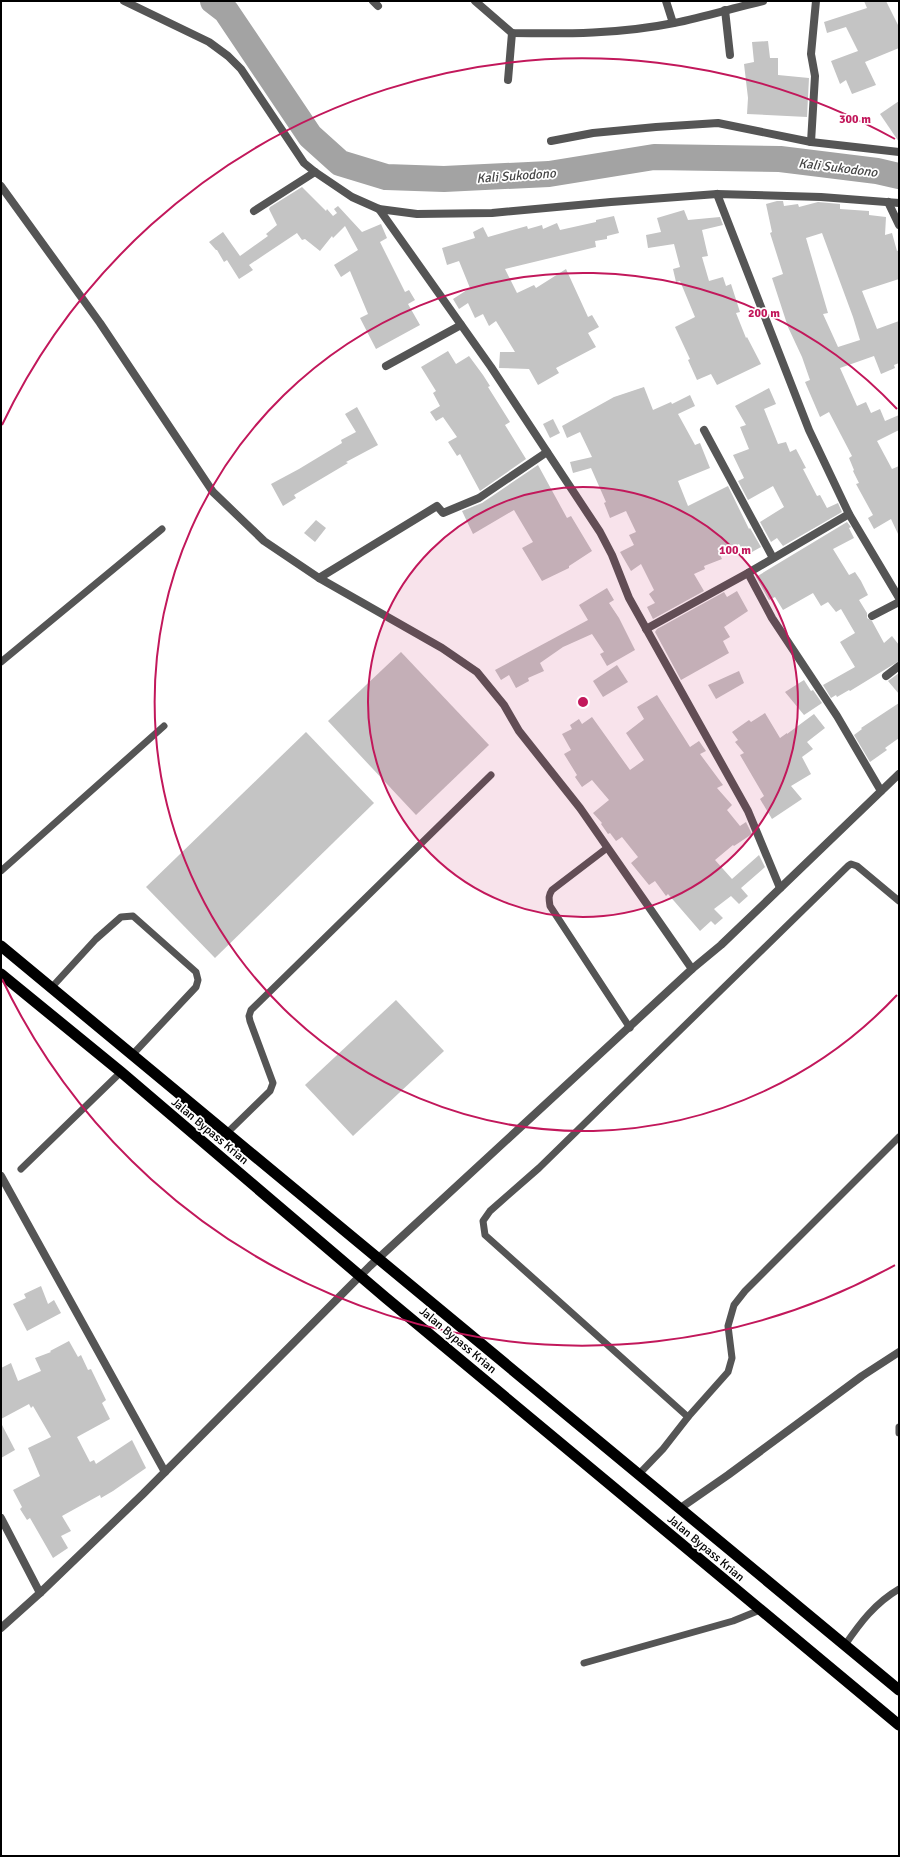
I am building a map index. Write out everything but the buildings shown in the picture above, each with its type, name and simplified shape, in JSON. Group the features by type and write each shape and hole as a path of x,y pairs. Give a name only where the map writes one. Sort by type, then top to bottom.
{"highway":[{"name":"Jalan Bypass Krian","path":"1,946 228,1132 679,1509 899,1690"},
{"name":"Jalan Bypass Krian","path":"1,974 121,1072 360,1276 899,1725"}],"street":[{"path":"124,1 209,42 228,56 241,68 296,152 315,172 352,197 379,209 417,214 492,213 716,194 821,197 899,203"},
{"path":"475,1 512,33 570,34 673,23 763,1"},
{"path":"666,1 673,23"},
{"path":"810,142 816,76 812,54 816,1"},
{"path":"725,10 730,55"},
{"path":"508,80 512,33"},
{"path":"551,141 592,133 718,123 810,142 899,152"},
{"path":"254,211 315,172"},
{"path":"1,186 100,322 213,492 264,541 320,578 442,648 477,672 504,705 519,731 580,808 692,969"},
{"path":"716,194 809,430 849,514 899,598"},
{"path":"888,202 899,225"},
{"path":"379,209 461,325 600,532 612,555 629,598 748,811 780,888"},
{"path":"386,366 461,325"},
{"path":"704,430 773,558"},
{"path":"320,578 436,506 443,514 479,498 547,452"},
{"path":"646,629 748,573 849,514"},
{"path":"748,573 772,618 836,716 881,791"},
{"path":"872,616 899,602"},
{"path":"886,676 899,666"},
{"path":"1,1628 40,1593 165,1472 360,1276 630,1028 692,969 721,945 899,774"},
{"path":"1,1176 165,1472"},
{"path":"679,1509 728,1475 862,1376 899,1352"},
{"path":"1,1518 40,1593"}],"lane":[{"path":"1,662 162,529"},
{"path":"1,872 164,726"},
{"path":"228,1132 272,1087 273,1083 250,1021 249,1016 251,1010 491,775"},
{"path":"607,848 552,890 549,896 549,901 550,906 630,1028"},
{"path":"688,1417 485,1235 483,1221 490,1211 539,1168 848,866 851,864 857,866 899,901"},
{"path":"52,987 96,939 121,918 133,916 196,972 198,980 196,987 133,1054"},
{"path":"21,1169 121,1072"},
{"path":"639,1474 663,1449 688,1417 728,1372 732,1358 728,1326 734,1304 745,1291 899,1137"},
{"path":"899,1427 899,1433"},
{"path":"845,1645 865,1617 891,1594 899,1589"},
{"path":"584,1663 733,1621 760,1610"}],"waterway":[{"name":"Kali Sukodono","path":"213,1 226,11 310,136 340,163 386,177 444,179 549,174 654,157 780,159 877,171 899,176"}]}
